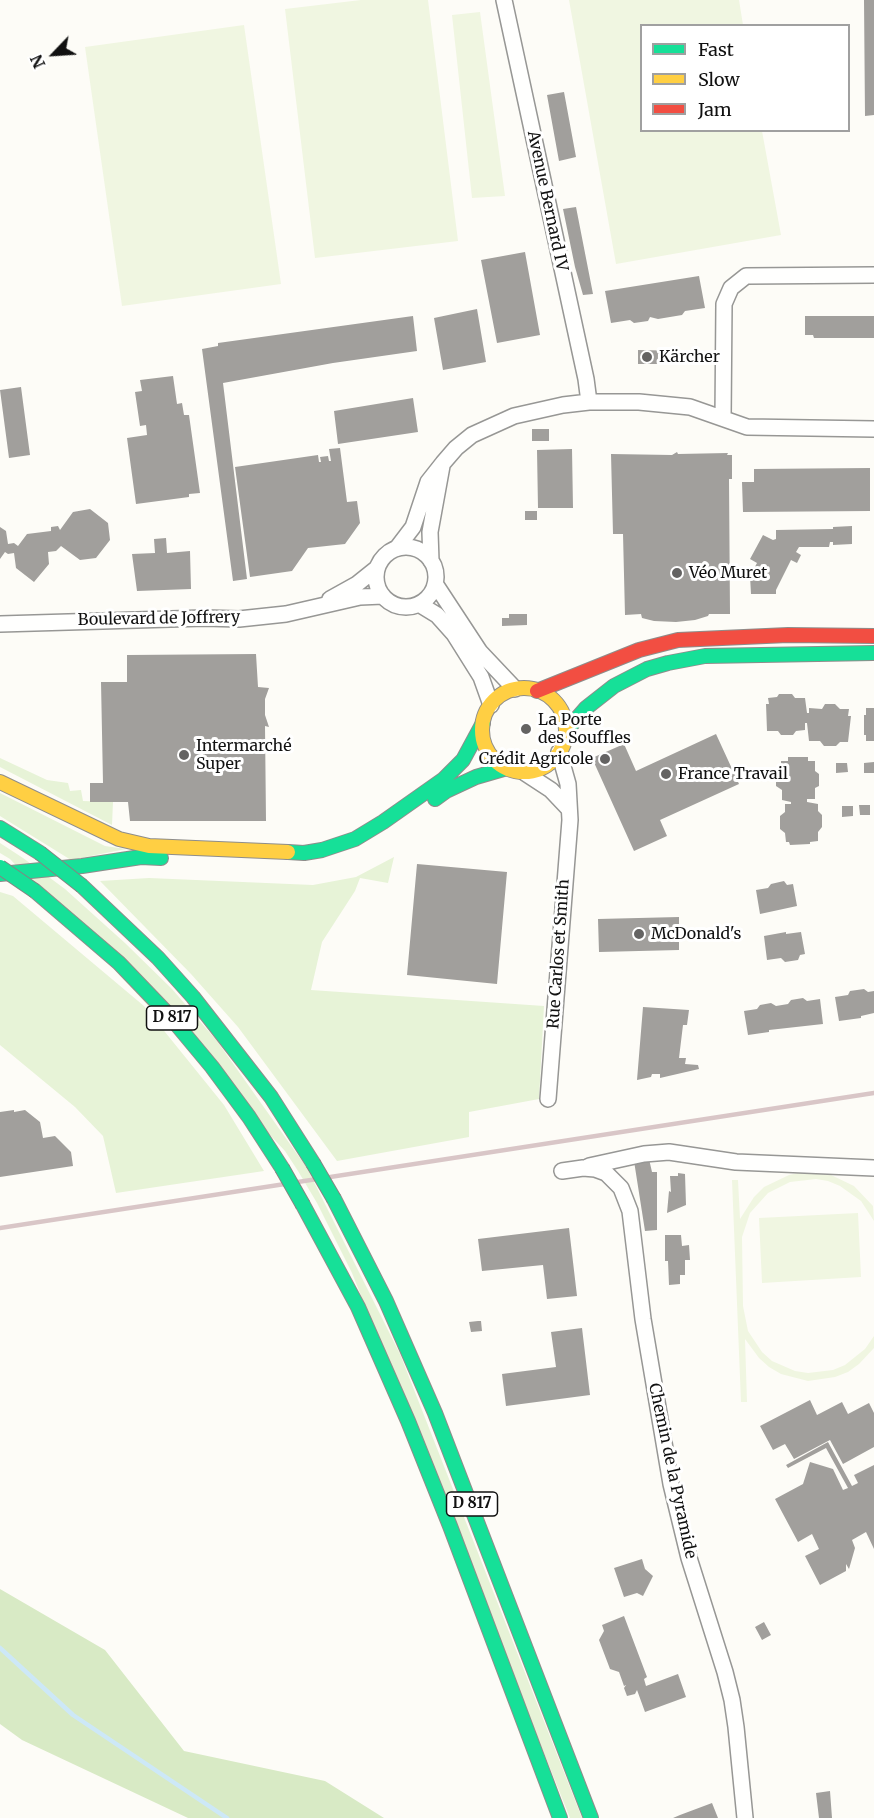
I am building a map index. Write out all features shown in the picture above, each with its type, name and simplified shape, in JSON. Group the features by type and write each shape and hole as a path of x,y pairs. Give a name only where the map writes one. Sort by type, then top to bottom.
{"main road":[{"path":"537,691 639,650 678,640 788,635 874,636"},
{"path":"566,731 586,708 614,686 647,669 668,663 705,656 874,653"},
{"path":"0,782 119,839 149,846 304,853 322,850 355,839 383,822 444,778 463,760 491,705 498,698 515,689 537,691 558,706 565,722 565,741 548,765 540,770 525,772 507,768 494,759 484,742 483,723"},
{"path":"0,874 82,866 141,857 290,865 322,861 339,857 367,845 446,790 476,777 507,768"},
{"name":"D 817","path":"0,828 40,853 82,886 158,958 193,997 271,1097 313,1163 386,1301 435,1413 591,1818"},
{"name":"D 817","path":"0,867 35,891 111,956 167,1013 218,1075 282,1168 358,1307 399,1400 450,1526 560,1818"}],"street":[{"name":"Avenue Bernard IV","path":"504,0 586,379 589,402"},
{"path":"723,418 724,304 731,288 746,276 874,275"},
{"path":"398,548 413,527 428,482 442,463 472,435 514,416 563,405 589,402 639,402 690,407 747,427 874,429"},
{"path":"442,463 430,532 431,561 436,574 436,585 480,652 515,689"},
{"path":"431,561 417,549 398,548 389,552 377,568 378,587 382,596 390,603 410,607 427,598 436,585"},
{"name":"Boulevard de Joffrery","path":"317,606 357,584 377,568"},
{"name":"Boulevard de Joffrery","path":"0,624 239,619 286,614 360,597 382,596"},
{"path":"419,604 437,615 454,634 481,677 491,705"},
{"name":"Rue Carlos et Smith","path":"548,1099 570,820 568,784 559,752"},
{"path":"525,772 551,790 569,809"},
{"path":"562,1172 644,1154 669,1152 736,1162 874,1168"},
{"name":"Chemin de la Pyramide","path":"583,1167 595,1169 615,1180 621,1188 630,1211 643,1319 671,1484 689,1558 732,1700 745,1818"}],"green space":[{"path":"361,0 428,0 458,241 315,258 285,9"},
{"path":"569,0 739,0 743,24 640,24 640,132 762,132 781,235 616,264"},
{"path":"480,12 505,196 472,198 452,15"},
{"path":"244,25 281,284 122,306 85,47"},
{"path":"0,758 47,780 68,783 70,791 81,790 83,801 113,802 112,825 0,767"},
{"path":"0,793 105,846 126,849 71,860 0,816"},
{"path":"0,843 65,889 172,989 217,1041 307,1168 400,1354 582,1818 570,1818 352,1273 317,1203 298,1171 285,1151 10,859 0,853"},
{"path":"394,857 388,883 360,878 355,891 322,942 311,990 544,1006 539,1099 469,1112 469,1137 337,1161 238,1027 191,974 100,881 149,878 313,885 356,877"},
{"path":"0,892 13,896 144,1006 224,1105 264,1171 116,1193 103,1136 75,1107 0,1045"},
{"path":"802,1172 829,1174 854,1186 873,1206 874,1221 861,1201 840,1186 828,1181 816,1179 790,1182 768,1193 750,1213 742,1237 743,1306 748,1331 762,1352 772,1361 795,1371 808,1373 833,1370 845,1365 865,1349 874,1336 874,1348 848,1372 835,1377 808,1381 781,1374 769,1367 745,1339 747,1402 741,1402 732,1180 738,1180 740,1219 754,1197 764,1187 789,1175"},
{"path":"858,1213 861,1277 762,1283 759,1218"},
{"path":"0,1589 105,1650 184,1751 325,1781 384,1818 188,1818 22,1740 0,1724"}],"building":[{"path":"864,0 874,0 874,115 865,116"},
{"path":"564,92 576,157 559,161 547,95"},
{"path":"576,207 593,294 583,295 563,209"},
{"path":"525,252 540,335 497,343 481,260"},
{"path":"699,276 705,308 658,319 650,317 648,321 634,323 630,320 611,323 605,291"},
{"path":"477,309 486,362 443,370 434,318"},
{"path":"413,316 417,351 333,363 223,383 247,579 233,581 202,349 218,346 218,343"},
{"path":"805,316 874,316 874,338 814,338 813,335 805,335"},
{"path":"638,350 688,351 688,364 638,364"},
{"path":"173,376 177,404 182,403 184,415 189,415 200,493 189,494 189,497 136,504 127,438 147,435 146,425 140,426 135,392 142,391 140,380"},
{"path":"21,387 30,455 9,458 0,390"},
{"path":"413,398 418,432 338,444 334,411"},
{"path":"532,429 549,429 549,441 532,441"},
{"path":"340,448 347,502 357,501 360,523 345,544 308,548 292,571 250,577 235,467 318,455 319,462 321,462 320,457 328,456 331,461 329,449"},
{"path":"572,449 573,508 538,508 537,450"},
{"name":"Véo Muret","path":"677,452 678,454 728,453 727,455 732,455 732,479 729,479 730,614 709,614 695,620 676,622 654,621 642,618 641,614 625,615 623,534 613,534 611,454 672,455"},
{"path":"870,468 870,511 743,512 742,482 754,482 754,469"},
{"path":"90,509 108,523 110,540 96,558 80,560 61,546 56,551 48,552 49,564 34,582 16,568 14,553 5,552 0,559 0,527 6,531 8,544 14,543 18,546 27,534 51,531 51,527 58,526 60,530 73,512"},
{"path":"525,511 537,511 537,520 525,520"},
{"path":"852,526 852,544 833,545 833,542 830,542 829,547 799,547 796,552 801,555 797,563 791,560 776,594 751,594 750,576 757,563 750,559 763,535 773,540 776,539 776,530 833,529 833,527"},
{"path":"166,538 167,553 190,551 191,589 137,591 132,554 155,553 154,539"},
{"path":"509,614 527,614 527,625 502,626 502,618 509,618"},
{"name":"Intermarché Super","path":"256,654 258,687 269,688 265,699 265,715 269,727 265,726 266,821 130,821 128,802 90,802 90,783 103,783 101,682 127,682 127,655"},
{"path":"779,694 792,694 795,698 805,698 807,713 809,713 809,708 822,709 825,704 835,704 840,709 849,709 848,716 851,716 848,742 840,742 836,746 824,746 820,741 809,741 807,723 805,723 805,730 796,731 793,735 781,735 778,731 767,731 766,704 769,704 768,698 777,697"},
{"path":"866,708 874,708 874,741 866,741 866,735 864,735"},
{"path":"716,734 739,784 660,820 667,836 634,851 592,758 624,744 636,771"},
{"path":"788,757 808,757 808,761 815,761 815,771 819,774 819,786 815,788 815,799 807,799 807,802 818,804 818,811 822,815 822,827 818,832 818,841 810,842 810,844 790,845 786,842 785,833 780,829 780,816 785,812 785,804 791,804 791,802 782,800 782,790 776,786 776,773 781,769 781,761 788,761"},
{"path":"874,762 874,773 864,773 864,763"},
{"path":"836,763 847,763 848,772 836,773"},
{"path":"859,805 870,805 870,815 860,815"},
{"path":"842,806 853,806 853,816 842,817"},
{"path":"417,864 507,872 497,984 407,975"},
{"path":"784,881 787,885 793,884 797,906 760,914 756,890"},
{"name":"McDonald's","path":"679,917 679,950 599,952 598,919"},
{"path":"786,932 786,934 801,932 805,954 800,955 798,960 785,962 781,958 767,960 764,936"},
{"path":"864,989 868,992 874,991 874,1013 861,1016 861,1018 839,1021 835,997"},
{"path":"803,998 807,1001 820,999 823,1024 769,1030 769,1032 748,1035 744,1011 771,1003 776,1006 788,1004 791,1000"},
{"path":"643,1007 689,1010 687,1025 683,1025 679,1058 686,1058 685,1064 698,1065 699,1069 660,1078 660,1074 652,1074 651,1077 637,1080"},
{"path":"14,1110 14,1112 25,1110 40,1122 43,1138 55,1136 71,1152 73,1166 0,1177 0,1112"},
{"path":"649,1159 652,1172 657,1172 657,1230 645,1231 634,1161"},
{"path":"678,1173 685,1174 686,1205 667,1213 669,1191 671,1192 670,1176 678,1176"},
{"path":"569,1228 577,1296 547,1299 543,1265 482,1271 478,1239"},
{"path":"665,1235 681,1235 682,1246 689,1245 690,1260 685,1260 685,1275 680,1275 680,1284 669,1285 668,1261 665,1261"},
{"path":"481,1321 482,1331 471,1332 469,1322"},
{"path":"582,1328 590,1395 506,1406 502,1374 556,1367 551,1332"},
{"path":"810,1400 817,1415 842,1402 848,1414 869,1403 874,1413 874,1447 843,1464 830,1440 794,1459 785,1444 773,1450 760,1426"},
{"path":"828,1442 852,1486 858,1483 854,1475 874,1465 874,1549 866,1532 852,1540 855,1548 849,1569 846,1564 846,1571 820,1585 805,1556 819,1549 812,1534 798,1542 775,1499 803,1484 810,1462 833,1469 843,1490 848,1488 826,1448 788,1468 786,1465"},
{"path":"642,1559 645,1569 653,1576 643,1596 637,1593 624,1597 614,1568"},
{"path":"624,1616 647,1677 644,1679 646,1686 678,1674 686,1697 645,1712 637,1690 635,1694 627,1696 624,1688 626,1685 624,1686 619,1672 610,1669 599,1640 604,1631 602,1625"},
{"path":"764,1622 771,1635 762,1640 755,1627"},
{"path":"830,1791 832,1818 819,1818 816,1793"},
{"path":"712,1803 718,1818 673,1818 680,1815"}],"waterway":[{"path":"0,1648 73,1715 227,1818"}],"railway":[{"path":"0,1228 874,1093"}],"traffic: fast":[{"path":"566,731 586,708 614,686 647,669 668,663 705,656 874,653"},
{"path":"288,852 304,853 322,850 355,839 383,822 444,779 463,760 483,723"},
{"path":"435,799 446,791 476,777 507,768"},
{"path":"0,828 40,853"},
{"path":"40,853 82,886"},
{"path":"0,874 82,866 141,857 161,858"},
{"path":"0,867 35,891"},
{"path":"82,886 158,958 193,997 271,1097 313,1163"},
{"path":"35,891 119,963 167,1013 212,1067 249,1117 282,1168"},
{"path":"313,1163 334,1199"},
{"path":"282,1168 303,1205"},
{"path":"334,1199 386,1301 435,1413 591,1818"},
{"path":"303,1205 358,1307 408,1421 560,1818"}],"traffic: slow":[{"path":"524,688 540,691 559,707 566,730 563,746 547,765 524,772 508,769 489,753 482,730 485,714 501,695 524,688"},
{"path":"0,782 119,839 149,846 288,852"}],"traffic: jam":[{"path":"537,691 639,650 678,640 788,635 874,636"}],"place":[{"name":"Kärcher","path":"647,357"},
{"name":"Véo Muret","path":"677,573"},
{"name":"La Porte des Souffles","path":"526,729"},
{"name":"Intermarché Super","path":"184,755"},
{"name":"Crédit Agricole","path":"605,759"},
{"name":"France Travail","path":"666,774"},
{"name":"McDonald's","path":"639,934"}]}
